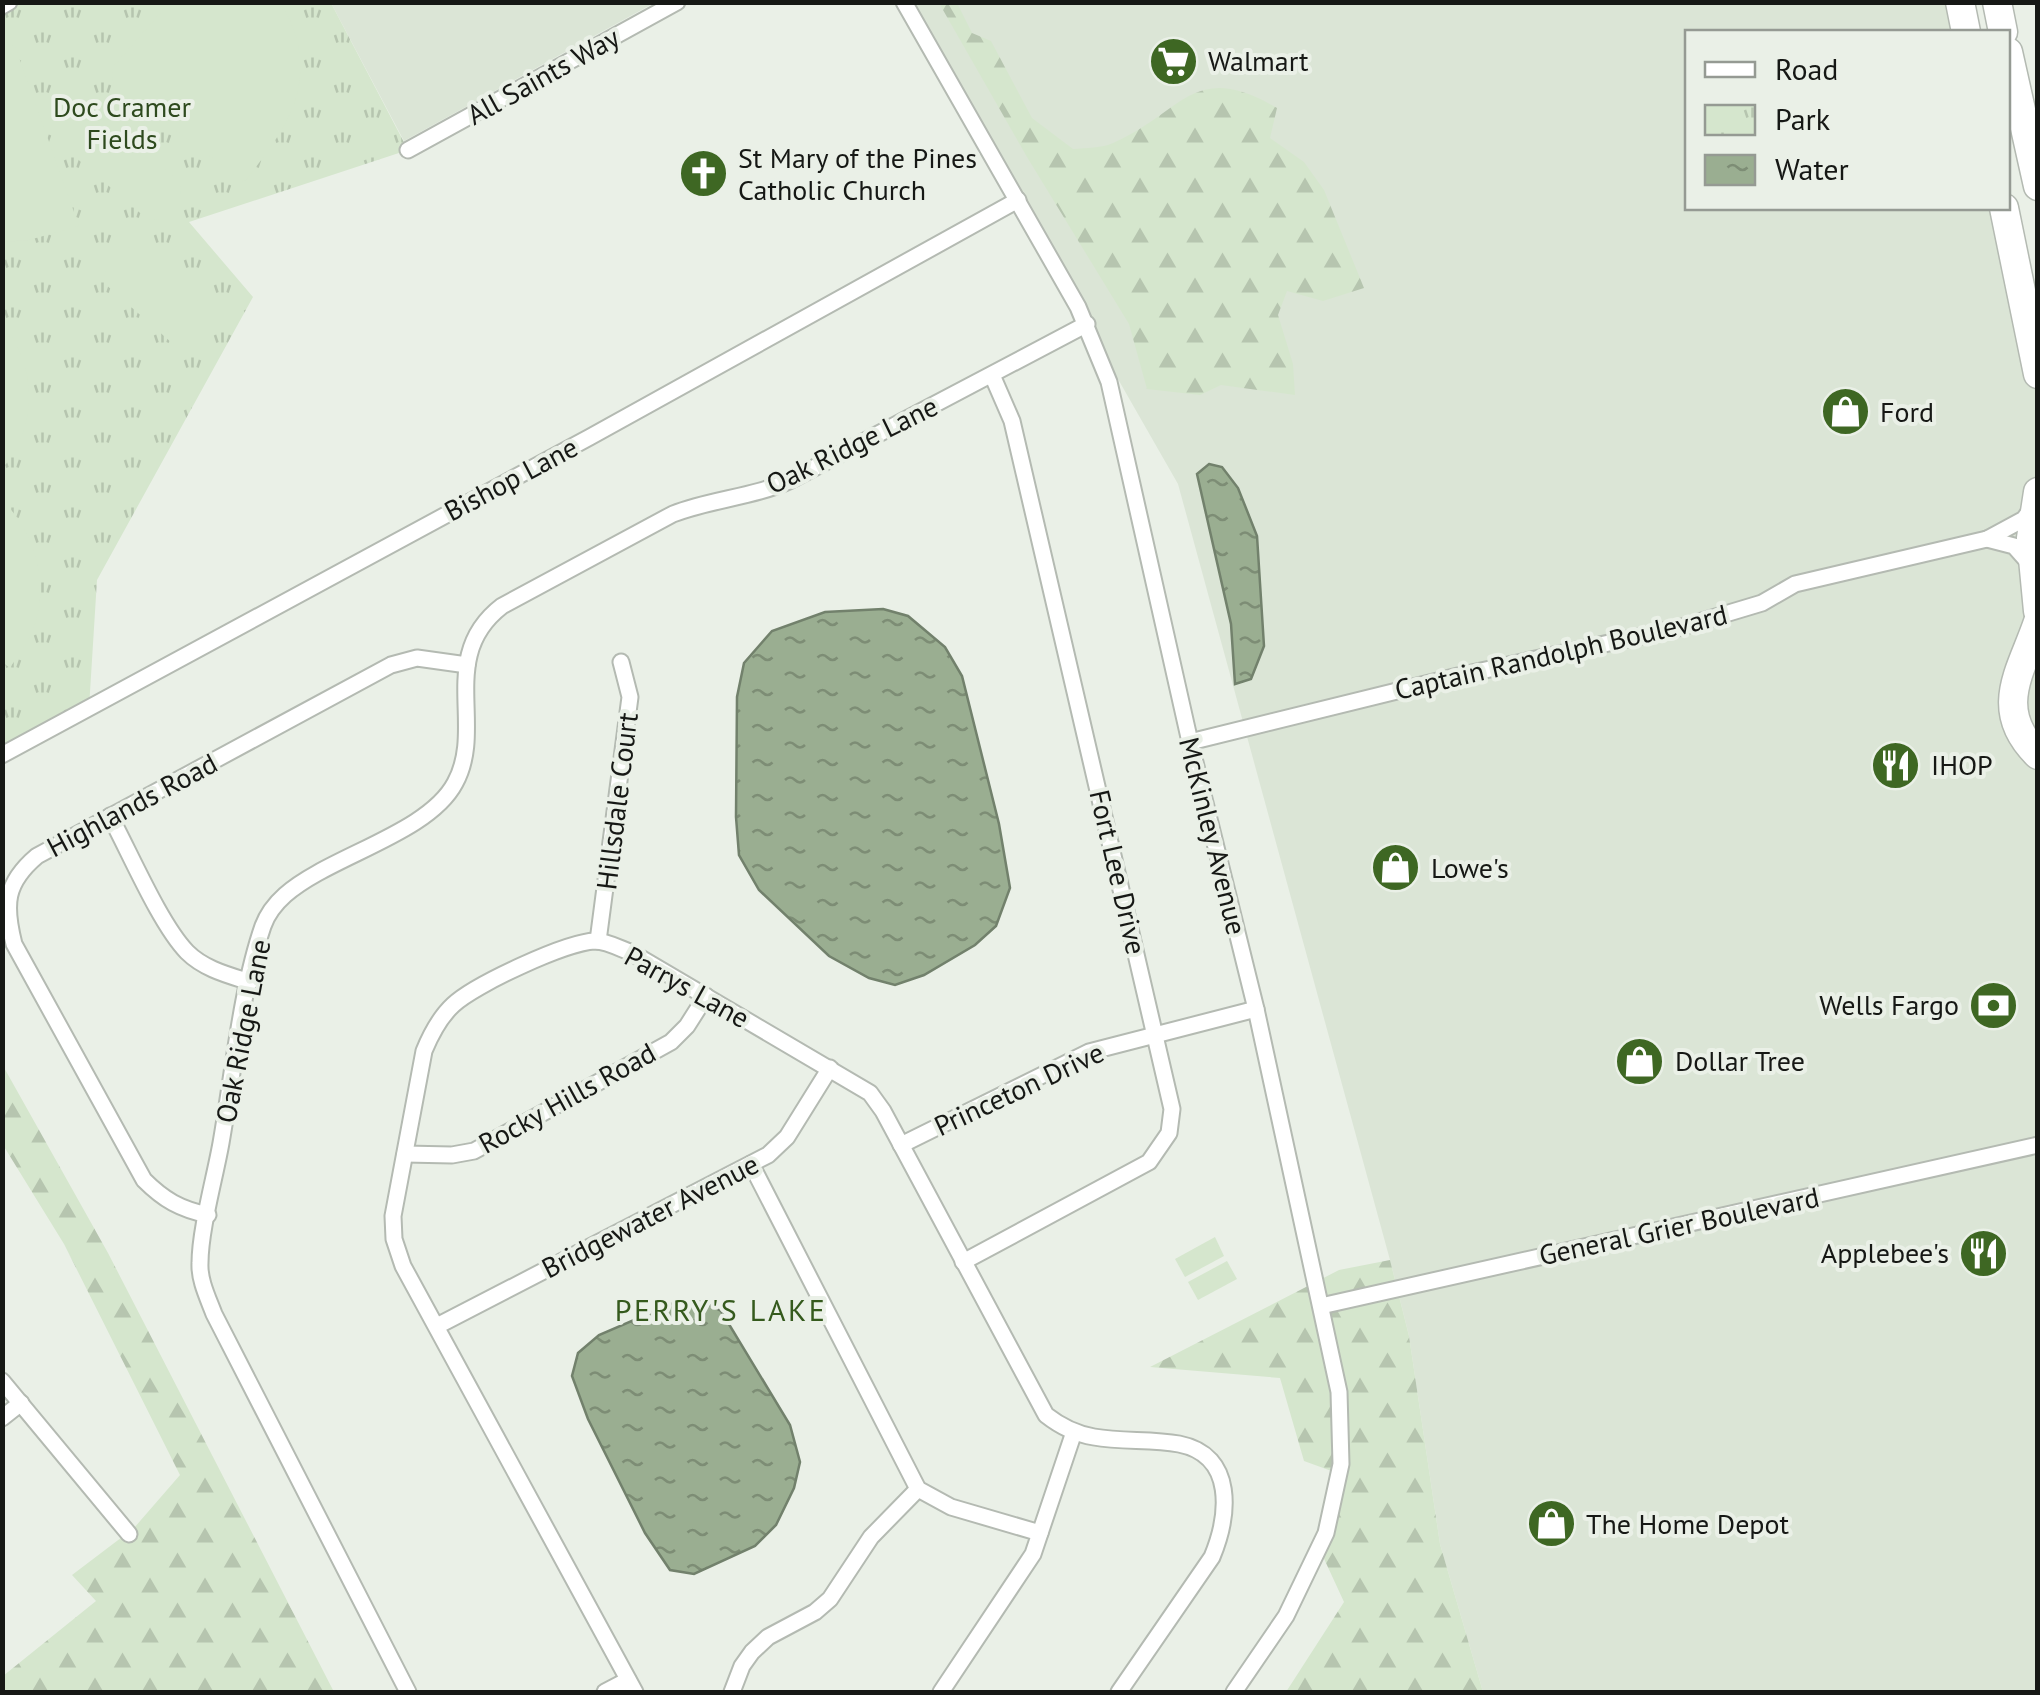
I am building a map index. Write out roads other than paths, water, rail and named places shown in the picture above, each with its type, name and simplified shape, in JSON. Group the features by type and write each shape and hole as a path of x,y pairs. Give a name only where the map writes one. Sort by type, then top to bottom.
{"highway":[{"path":"1960,2 1966,30"},
{"path":"1996,2 2003,30"},
{"path":"2010,61 2038,186"},
{"path":"2004,210 2038,374"},
{"path":"2036,498 2031,538 2038,611"},
{"path":"2038,622 2016,673 2014,693 2017,726 2026,744 2038,754"}],"street":[{"path":"2,6 9,2"},
{"name":"All Saints Way","path":"408,150 677,2"},
{"name":"McKinley Avenue","path":"904,2 1087,324 1109,382 1190,742 1256,1009 1321,1306 1341,1413 1342,1464 1334,1505 1302,1587 1234,1692"},
{"name":"Bishop Lane","path":"2,754 590,437 1018,200"},
{"name":"Oak Ridge Lane","path":"408,1692 214,1314 199,1264 250,982 265,920 281,898 300,883 438,806 456,783 463,759 467,665 473,639 491,614 674,514 699,504 769,490 792,480 1087,324"},
{"name":"Fort Lee Drive","path":"962,1262 1149,1162 1169,1133 1172,1109 1012,421 992,374"},
{"name":"Captain Randolph Boulevard","path":"1190,742 1458,676 1682,627 1762,603 1795,584 1987,539 2024,519 2036,498"},
{"path":"1987,539 2014,546 2034,570"},
{"name":"Highlands Road","path":"208,1216 182,1210 144,1180 14,944 8,921 9,896 18,872 37,856 391,665 417,658 467,665"},
{"name":"Hillsdale Court","path":"598,941 630,697 621,662"},
{"path":"110,816 189,954 211,969 250,982"},
{"name":"Parrys Lane","path":"632,1686 403,1266 394,1239 393,1216 424,1052 435,1026 454,1004 476,990 558,950 598,941 632,954 870,1093 1046,1415 1074,1432"},
{"name":"Rocky Hills Road","path":"405,1154 452,1155 474,1151 671,1042 688,1026 706,996"},
{"name":"Princeton Drive","path":"901,1145 1063,1063 1256,1009"},
{"name":"Bridgewater Avenue","path":"437,1326 768,1155 787,1137 830,1068"},
{"name":"General Grier Boulevard","path":"1321,1306 2038,1145"},
{"path":"751,1164 918,1489 951,1506 1040,1533"},
{"path":"2,1381 130,1534"},
{"path":"2,1418 21,1404"},
{"path":"941,1692 1033,1554 1074,1432 1192,1448 1218,1468 1224,1487 1222,1532 1212,1557 1119,1692"},
{"path":"732,1692 752,1652 768,1637 815,1612 830,1599 871,1538 918,1489"},
{"path":"605,1692 632,1686"}],"water":[{"path":"1209,464 1222,467 1238,488 1257,536 1264,646 1251,679 1235,684 1231,624 1197,474"},
{"path":"883,609 908,616 945,647 962,676 999,824 1010,888 996,926 975,945 924,975 895,985 869,978 829,956 759,890 739,855 736,817 737,697 744,663 772,631 825,612"},
{"path":"678,1301 704,1302 721,1311 790,1425 800,1462 794,1488 776,1525 755,1546 694,1574 670,1570 645,1533 588,1419 572,1376 578,1353 599,1335"}],"place":[{"name":"Walmart","path":"1173,61"},
{"name":"St Mary of the Pines Catholic Church","path":"703,174"},
{"name":"Ford","path":"1845,412"},
{"name":"IHOP","path":"1896,765"},
{"name":"Lowe's","path":"1396,868"},
{"name":"Wells Fargo","path":"1994,1005"},
{"name":"Dollar Tree","path":"1640,1061"},
{"name":"Applebee's","path":"1984,1253"},
{"name":"The Home Depot","path":"1551,1524"}],"district":[{"name":"PERRY'S LAKE","path":"721,1311"}],"park label":[{"name":"Doc Cramer Fields","path":"122,123"}]}
